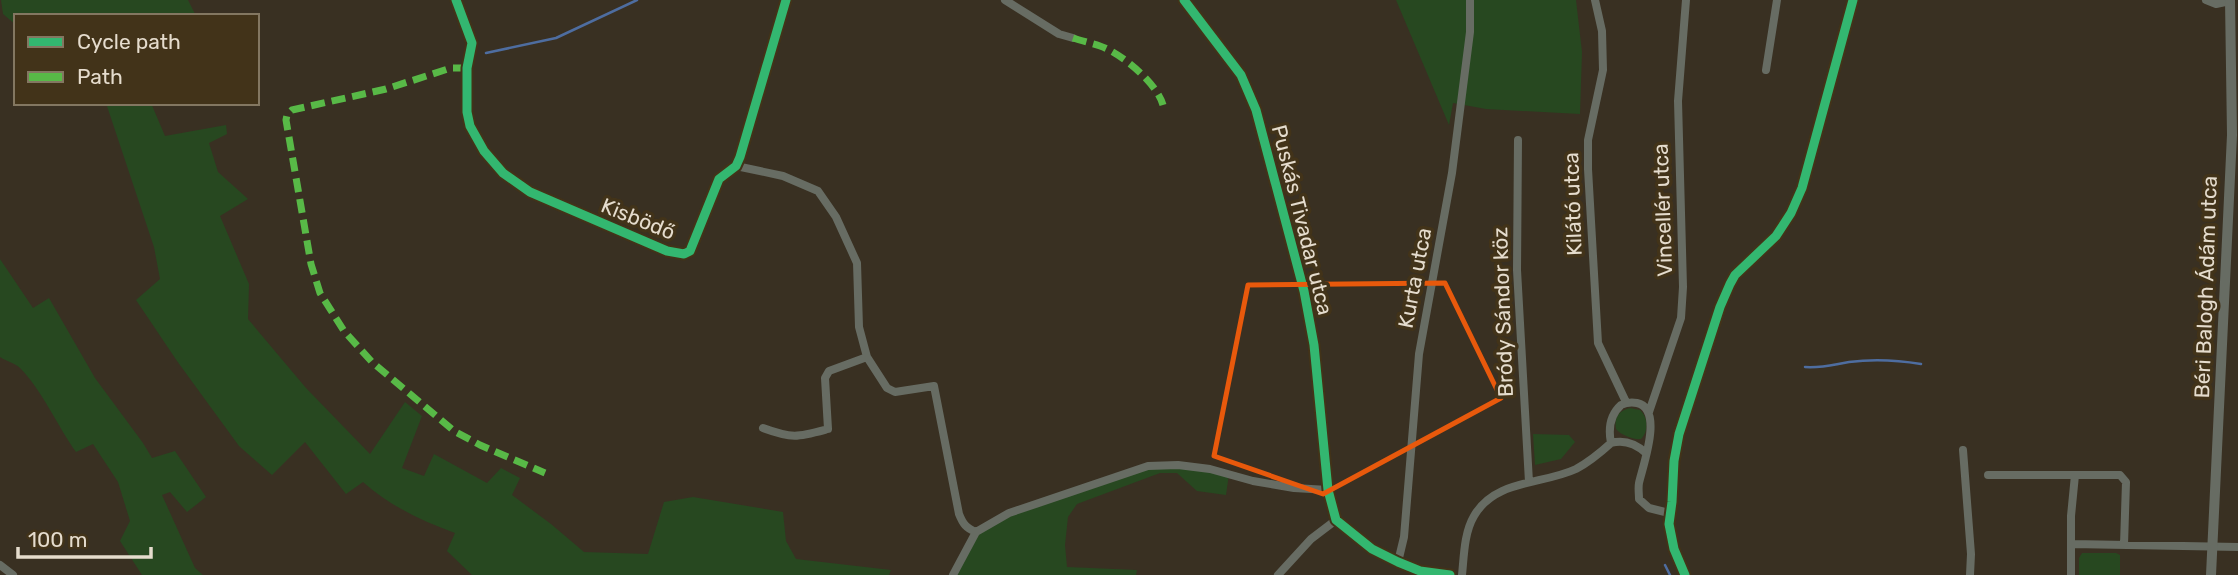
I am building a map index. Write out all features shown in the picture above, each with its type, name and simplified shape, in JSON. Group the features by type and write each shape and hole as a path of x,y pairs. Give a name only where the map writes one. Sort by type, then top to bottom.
{"street":[{"name":"Kisbödő","path":"456,0 472,43 467,68 467,112 470,126 484,151 503,173 530,192 667,251 684,254 690,251 719,179 736,166 786,2"},
{"path":"1005,0 1059,34 1073,38"},
{"name":"Puskás Tivadar utca","path":"1184,0 1241,75 1256,110 1304,291 1314,345 1328,490 1336,520"},
{"name":"Kurta utca","path":"1398,562 1404,537 1419,354 1452,173 1469,32 1470,0"},
{"name":"Kilátó utca","path":"1595,0 1602,31 1603,70 1588,140 1588,169 1598,343 1626,402"},
{"path":"1766,70 1777,0"},
{"path":"1685,575 1674,549 1669,524 1679,434 1720,307 1735,275 1776,236 1791,213 1802,188 1853,0"},
{"path":"2206,0 2216,4 2230,0"},
{"name":"Béri Balogh Ádám utca","path":"2211,575 2235,135 2230,0"},
{"name":"Vincellér utca","path":"1669,513 1649,508 1639,499 1639,485 1651,426 1649,412 1681,318 1683,287 1678,101 1686,1"},
{"name":"Bródy Sándor köz","path":"1518,141 1517,270 1529,482"},
{"path":"736,166 783,176 818,191 825,199 857,264 859,327 867,357 887,388 895,392 934,386 958,514 962,523 976,532"},
{"path":"763,428 798,437 828,429 825,378 829,371 867,357"},
{"path":"1611,443 1609,432 1616,409 1626,402 1643,405 1649,412"},
{"path":"1462,575 1468,530 1474,515 1488,499 1502,490 1575,469 1597,456 1611,443 1628,442 1646,453"},
{"path":"1963,450 1970,575"},
{"path":"953,575 976,532 1009,513 1148,466 1178,465 1210,469 1253,481 1328,490"},
{"path":"1988,474 2120,475 2126,482 2124,545"},
{"path":"2071,575 2071,516 2075,474"},
{"path":"1278,575 1311,539 1336,520 1372,549 1398,562 1420,571 1450,575"},
{"path":"2072,544 2238,547"},
{"path":"0,565 13,575"}],"highlighted area":[{"path":"1445,283 1501,398 1323,494 1214,456 1248,285"}],"green space":[{"path":"1,0 188,0 195,14 14,14 14,23 3,14"},
{"path":"1396,0 1576,0 1582,52 1580,114 1486,109 1453,103 1449,125"},
{"path":"107,105 152,105 165,136 226,125 227,134 209,143 218,172 248,199 220,216 249,284 248,319 306,388 370,454 405,402 422,416 402,468 424,476 434,454 487,483 501,468 520,478 512,495 584,552 648,554 664,502 693,497 783,512 786,541 796,559 891,570 889,575 472,575 447,551 455,533 407,512 363,482 346,494 305,442 272,475 239,446 136,300 160,279 154,247"},
{"path":"0,259 33,308 49,298 95,378 152,458 175,451 206,497 187,512 170,492 162,495 195,568 203,575 142,575 120,541 130,521 118,482 93,444 76,452 28,377 18,366 0,357"},
{"path":"1630,408 1640,410 1645,416 1646,428 1641,439 1627,437 1616,429 1618,416"},
{"path":"1533,434 1569,435 1575,442 1561,459 1535,465"},
{"path":"1178,465 1229,474 1226,495 1197,491 1177,473 1160,473 1077,504 1068,517 1065,545 1067,567 1137,570 1136,575 953,575 976,532 1009,513 1148,466"},
{"path":"2082,553 2120,555 2120,575 2079,575 2079,558"}],"waterway":[{"path":"486,53 556,38 637,0"},
{"path":"1805,367 1867,360 1921,364"},
{"path":"1665,565 1670,575"}],"marked path":[{"path":"1073,38 1100,46 1128,62 1154,87 1163,105"},
{"path":"467,68 451,68 386,89 292,110 287,115 311,264 320,293 344,331 372,362 454,431 545,473"}],"cycle path":[{"path":"456,0 472,43 467,68 467,112 470,126 484,151 503,173 530,192 667,251 684,254 690,251 719,179 736,166 740,157 786,0"},
{"path":"1184,0 1241,75 1256,110 1304,291 1314,345 1328,490 1336,520 1372,549 1398,562 1420,571 1450,575"},
{"path":"1685,575 1674,549 1669,524 1679,434 1730,284 1735,275 1776,236 1791,213 1802,188 1853,0"}]}
